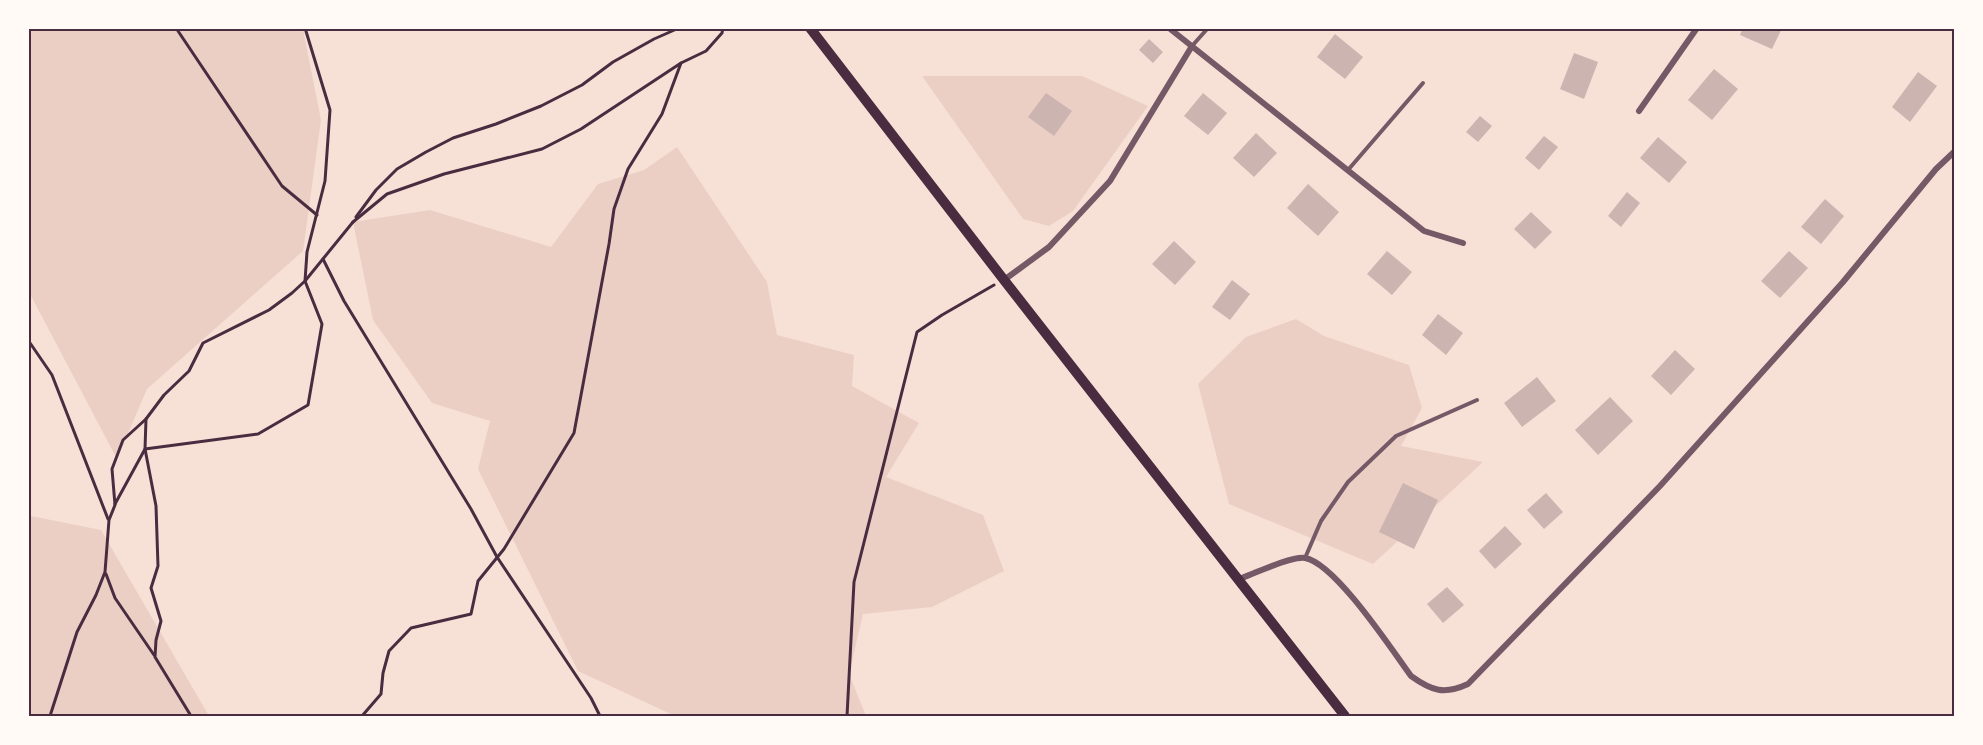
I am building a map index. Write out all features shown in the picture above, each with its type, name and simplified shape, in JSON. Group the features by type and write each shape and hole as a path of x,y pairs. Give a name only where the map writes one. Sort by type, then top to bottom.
{"main road":[{"path":"810,28 1345,717"}],"street":[{"path":"1169,28 1424,231 1463,243"},
{"path":"1639,111 1697,28"},
{"path":"1004,280 1049,247 1110,181 1192,46"},
{"path":"1239,579 1277,564 1304,558 1326,569 1345,588 1412,676 1426,686 1442,691 1455,690 1468,684 1660,486 1843,282 1936,169 1954,152"}],"lane":[{"path":"1192,46 1208,28"},
{"path":"1348,170 1423,83"},
{"path":"1304,558 1321,522 1348,482 1396,436 1477,400"}],"path":[{"path":"176,28 282,186 317,215"},
{"path":"145,449 258,434 309,405 322,324 305,281 307,252 325,181 330,110 305,28"},
{"path":"115,505 112,469 123,440 146,419 164,395 189,371 203,343 269,310 305,281 376,190 397,169 453,138 496,124 551,101 582,85 623,56 679,28"},
{"path":"353,222 387,194 444,174 542,149 581,129 681,63 706,51 723,33 723,28"},
{"path":"362,717 381,694 383,673 389,651 411,628 471,614 478,581 497,557 574,433 614,209 628,169 662,114 681,63"},
{"path":"322,259 344,301 454,481 497,557 591,698 600,717"},
{"path":"847,717 854,582 917,332 1004,280"},
{"path":"28,340 52,375 109,520"},
{"path":"146,419 145,449 156,506 158,566 151,588 161,621 156,640 155,657"},
{"path":"50,717 77,632 105,572 109,520 145,449"},
{"path":"105,572 115,598 192,717"}],"shaded area":[{"path":"28,29 303,29 321,120 303,251 147,389 117,459 29,292"},
{"path":"922,76 1082,76 1148,106 1073,211 1049,226 1023,219"},
{"path":"677,147 767,282 777,335 854,355 852,386 919,423 886,477 983,515 1004,571 932,607 863,614 849,674 866,716 675,716 578,671 478,469 490,421 432,403 373,320 353,222 430,210 551,247 598,184 644,170"},
{"path":"1296,319 1324,336 1409,365 1422,408 1401,446 1483,462 1373,564 1229,504 1198,384 1246,337"},
{"path":"31,516 101,530 209,716 29,716 28,520"}],"building":[{"path":"1743,28 1782,28 1772,49 1740,35"},
{"path":"1335,34 1363,57 1345,79 1317,57"},
{"path":"1149,39 1163,52 1153,63 1139,50"},
{"path":"1574,53 1598,62 1584,99 1560,89"},
{"path":"1714,69 1738,89 1712,120 1688,100"},
{"path":"1918,72 1937,86 1910,122 1892,107"},
{"path":"1046,93 1072,111 1054,136 1028,117"},
{"path":"1203,93 1227,113 1208,135 1184,116"},
{"path":"1480,116 1492,126 1478,142 1466,132"},
{"path":"1256,133 1277,153 1254,177 1233,158"},
{"path":"1544,136 1558,147 1539,170 1525,158"},
{"path":"1658,137 1687,162 1669,183 1640,158"},
{"path":"1308,184 1339,212 1318,236 1287,208"},
{"path":"1627,192 1640,203 1621,227 1608,216"},
{"path":"1825,199 1844,216 1821,244 1801,227"},
{"path":"1531,212 1552,232 1535,249 1514,229"},
{"path":"1174,241 1196,262 1175,285 1152,264"},
{"path":"1387,251 1412,272 1392,295 1367,274"},
{"path":"1789,251 1808,268 1780,298 1761,281"},
{"path":"1232,280 1250,294 1230,320 1212,307"},
{"path":"1438,314 1463,333 1446,355 1422,335"},
{"path":"1675,350 1695,369 1671,395 1651,376"},
{"path":"1537,377 1556,401 1522,427 1504,403"},
{"path":"1610,397 1633,421 1598,455 1575,430"},
{"path":"1403,483 1438,500 1414,549 1379,532"},
{"path":"1546,493 1563,512 1544,529 1527,510"},
{"path":"1505,526 1522,544 1495,569 1479,551"},
{"path":"1447,587 1464,605 1443,623 1427,604"}]}
